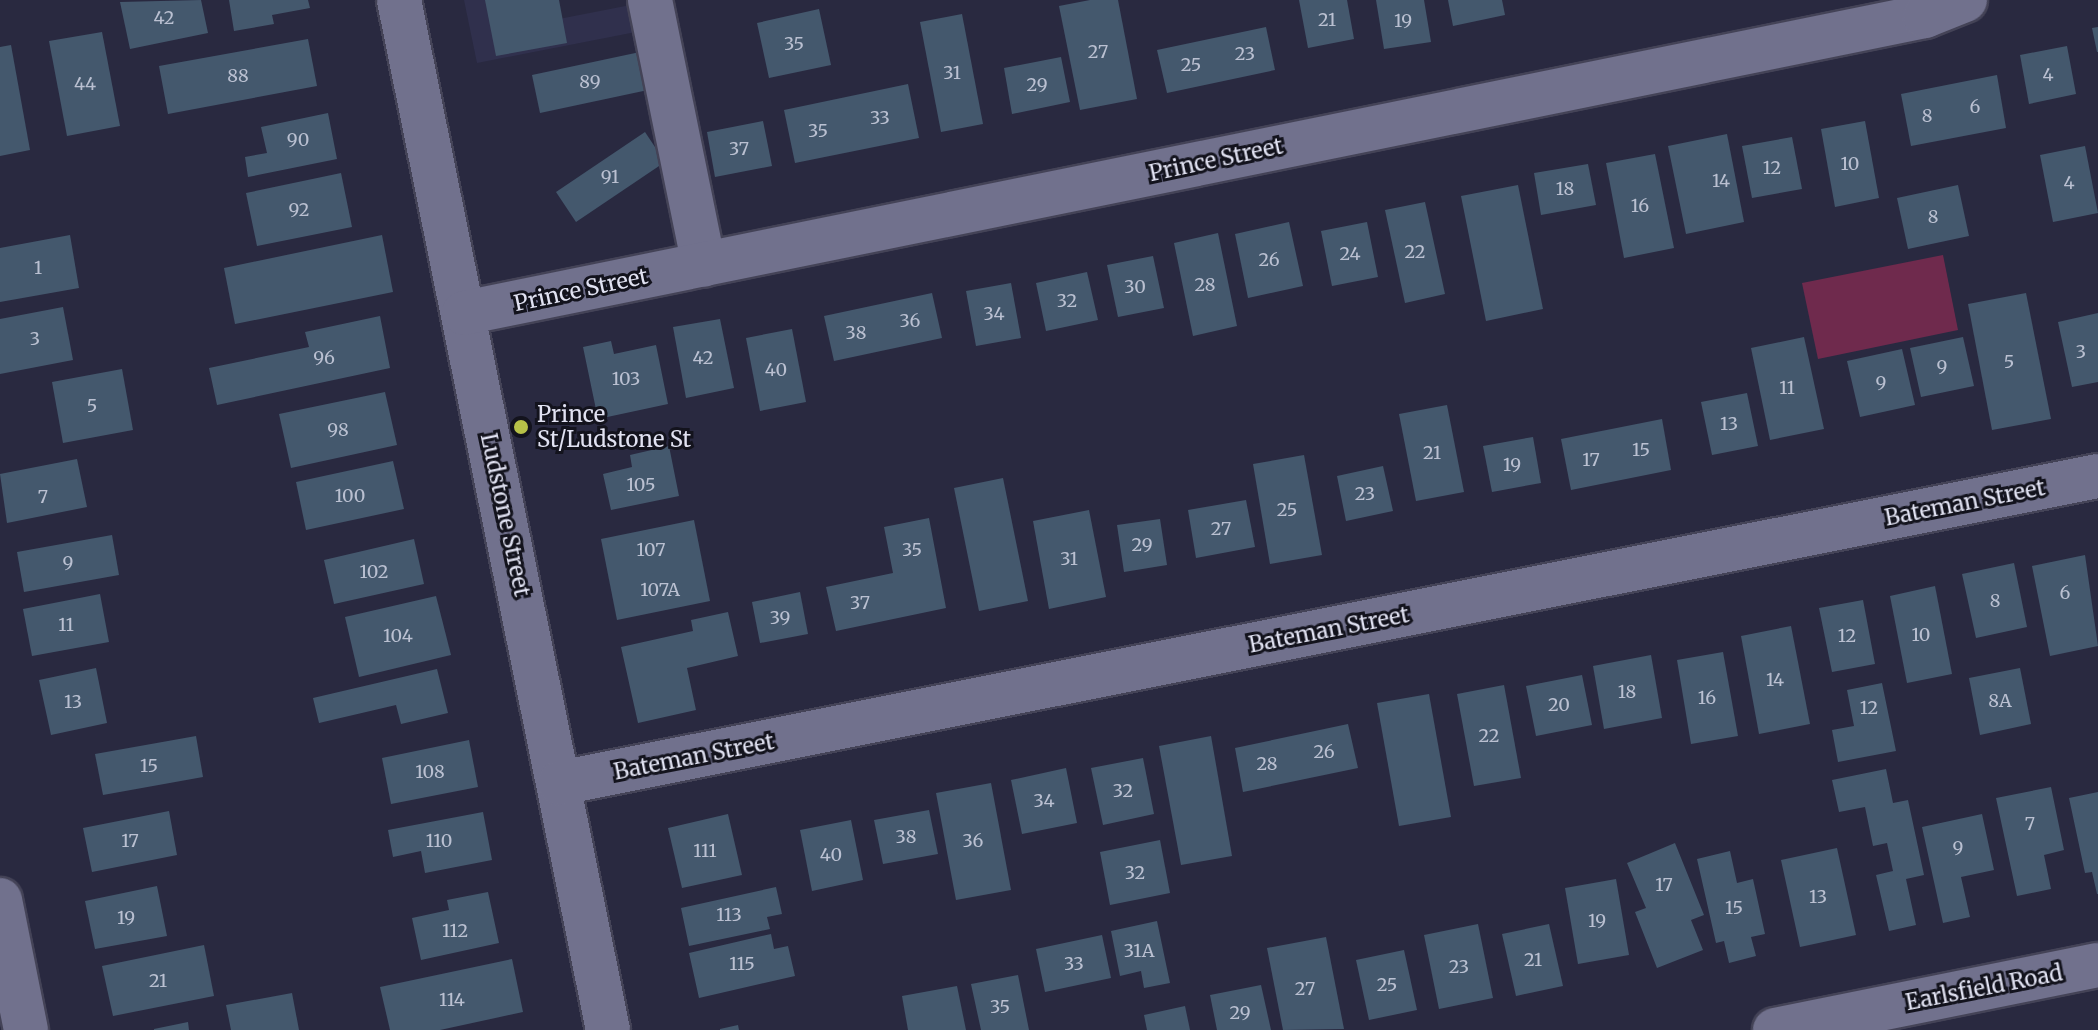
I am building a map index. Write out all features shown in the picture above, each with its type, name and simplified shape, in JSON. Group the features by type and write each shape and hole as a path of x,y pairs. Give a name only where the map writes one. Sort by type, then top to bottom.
{"street":[{"name":"Ludstone Street","path":"399,0 608,1030"},
{"path":"650,0 704,265"},
{"name":"Prince Street","path":"464,313 1925,16 1965,0"},
{"name":"Bateman Street","path":"560,783 2098,476"},
{"path":"0,900 26,1030"},
{"name":"Earlsfield Road","path":"1775,1030 2098,965"}],"shaded area":[{"path":"464,0 555,0 559,19 641,3 646,30 477,63"},
{"path":"1943,255 1958,330 1818,359 1802,283"}],"building":[{"path":"201,0 208,33 130,49 120,2"},
{"path":"229,0 308,0 310,8 272,15 274,24 234,31"},
{"path":"485,0 559,0 567,43 496,56"},
{"path":"1090,0 1118,0 1137,99 1080,110 1059,6"},
{"path":"1299,0 1347,0 1354,39 1308,48"},
{"path":"1376,0 1424,0 1431,42 1384,49"},
{"path":"1448,0 1502,0 1505,15 1453,26"},
{"path":"819,9 831,65 769,78 757,23"},
{"path":"962,14 983,124 941,132 920,22"},
{"path":"1266,27 1275,70 1167,93 1157,50"},
{"path":"2098,27 2098,52 2097,52 2092,28"},
{"path":"102,32 120,126 67,136 49,41"},
{"path":"308,39 317,86 168,114 159,66"},
{"path":"11,45 30,150 0,156 0,47"},
{"path":"2067,46 2076,94 2029,104 2020,55"},
{"path":"640,52 648,90 540,113 532,75"},
{"path":"1061,57 1070,102 1012,114 1004,68"},
{"path":"1997,75 2006,128 1911,146 1901,94"},
{"path":"908,84 919,138 795,163 784,110"},
{"path":"328,113 337,159 248,177 245,157 267,153 261,127"},
{"path":"763,121 772,166 715,177 707,132"},
{"path":"1865,121 1879,198 1835,207 1821,129"},
{"path":"645,132 665,162 576,222 556,192"},
{"path":"1727,134 1744,222 1686,234 1668,146"},
{"path":"1792,137 1802,189 1752,198 1742,146"},
{"path":"2085,146 2098,213 2053,222 2040,155"},
{"path":"1655,154 1674,248 1624,258 1606,163"},
{"path":"1588,164 1596,205 1541,215 1534,173"},
{"path":"341,173 352,227 257,246 246,193"},
{"path":"1518,185 1543,309 1486,321 1461,196"},
{"path":"1958,185 1969,236 1908,249 1897,198"},
{"path":"1425,202 1445,294 1405,303 1385,210"},
{"path":"1289,222 1303,286 1248,298 1235,234"},
{"path":"1367,222 1378,277 1332,286 1321,231"},
{"path":"1218,233 1237,326 1193,336 1174,243"},
{"path":"70,235 79,288 0,302 0,248"},
{"path":"382,235 393,292 235,324 224,268"},
{"path":"1153,256 1164,308 1118,317 1107,265"},
{"path":"1087,272 1098,320 1046,331 1036,283"},
{"path":"1011,283 1021,338 976,346 966,291"},
{"path":"932,293 942,338 834,361 824,316"},
{"path":"2026,293 2051,419 1992,430 1968,304"},
{"path":"63,307 73,360 0,374 0,319"},
{"path":"2098,313 2098,382 2072,387 2058,322"},
{"path":"380,316 390,368 217,405 209,368 309,347 305,332"},
{"path":"720,319 734,388 686,398 673,327"},
{"path":"792,329 806,402 760,411 746,338"},
{"path":"1804,337 1824,429 1770,440 1751,348"},
{"path":"1963,337 1974,386 1921,397 1910,348"},
{"path":"611,341 614,354 656,345 668,404 598,419 583,347"},
{"path":"1902,349 1915,405 1860,417 1847,361"},
{"path":"122,369 133,430 63,443 52,382"},
{"path":"385,392 397,445 291,468 279,414"},
{"path":"1747,393 1758,446 1712,455 1701,402"},
{"path":"1447,405 1464,492 1416,501 1399,414"},
{"path":"1662,419 1671,470 1571,490 1561,439"},
{"path":"1533,437 1541,483 1492,492 1483,446"},
{"path":"669,446 679,496 611,510 603,474 632,467 630,455"},
{"path":"1304,455 1322,555 1270,564 1253,464"},
{"path":"77,459 87,507 7,523 0,474"},
{"path":"393,461 404,509 306,530 296,482"},
{"path":"1383,466 1393,511 1346,521 1337,476"},
{"path":"1003,478 1028,601 979,611 954,488"},
{"path":"1246,500 1255,547 1196,558 1188,510"},
{"path":"1089,510 1106,597 1049,609 1033,521"},
{"path":"929,518 946,608 836,631 826,587 893,573 884,527"},
{"path":"1160,519 1167,565 1124,572 1117,525"},
{"path":"694,520 710,601 617,620 601,539"},
{"path":"112,535 119,575 24,592 17,552"},
{"path":"414,539 424,584 334,604 324,560"},
{"path":"2085,555 2098,646 2050,656 2032,566"},
{"path":"2014,563 2027,627 1976,638 1962,574"},
{"path":"1935,586 1952,674 1907,683 1890,596"},
{"path":"800,592 808,634 760,643 752,602"},
{"path":"100,594 109,642 32,656 23,609"},
{"path":"436,596 451,655 359,677 345,617"},
{"path":"1863,600 1875,664 1832,672 1819,608"},
{"path":"728,612 738,656 687,668 696,710 638,723 621,647 693,631 691,620"},
{"path":"1791,626 1810,724 1759,734 1741,636"},
{"path":"1723,652 1738,736 1691,744 1677,660"},
{"path":"1651,655 1662,718 1604,729 1593,666"},
{"path":"96,668 107,723 51,735 39,680"},
{"path":"2020,668 2031,724 1980,735 1969,678"},
{"path":"437,669 448,713 401,724 396,705 319,723 313,698"},
{"path":"1582,675 1592,725 1536,736 1526,686"},
{"path":"1882,683 1896,751 1838,762 1832,730 1854,726 1847,690"},
{"path":"1504,685 1521,778 1474,786 1457,694"},
{"path":"1429,694 1451,817 1399,826 1377,703"},
{"path":"1348,724 1358,768 1243,792 1235,748"},
{"path":"196,736 203,777 103,795 95,754"},
{"path":"1211,736 1232,856 1181,865 1159,746"},
{"path":"469,740 478,787 391,804 382,758"},
{"path":"1143,758 1154,814 1103,825 1091,768"},
{"path":"1066,768 1077,823 1022,834 1011,780"},
{"path":"1886,769 1893,803 1908,800 1924,875 1906,879 1916,925 1889,931 1876,875 1893,871 1887,843 1873,846 1865,807 1839,812 1832,780"},
{"path":"991,783 1011,890 956,900 936,793"},
{"path":"2051,787 2064,850 2044,855 2051,889 2017,896 1996,798"},
{"path":"2098,792 2097,894 2092,872 2085,873 2069,798"},
{"path":"929,810 938,854 883,864 874,820"},
{"path":"169,811 177,855 92,872 83,828"},
{"path":"483,812 492,860 425,873 421,851 393,857 388,830"},
{"path":"728,814 742,875 682,888 668,828"},
{"path":"1982,814 1994,870 1961,877 1970,917 1943,923 1922,827"},
{"path":"851,820 863,880 812,891 800,830"},
{"path":"1160,840 1170,893 1110,905 1100,852"},
{"path":"1675,843 1704,915 1691,920 1703,950 1657,968 1635,912 1646,908 1627,863"},
{"path":"1837,848 1856,935 1800,947 1781,860"},
{"path":"1730,851 1737,883 1753,879 1765,934 1751,937 1756,956 1729,963 1724,941 1716,943 1697,859"},
{"path":"1616,879 1629,955 1578,964 1565,888"},
{"path":"157,886 167,936 95,949 85,901"},
{"path":"776,887 782,914 767,917 770,929 689,946 681,908"},
{"path":"488,892 499,943 421,960 412,918 449,910 447,900"},
{"path":"1157,921 1170,983 1144,988 1141,971 1120,976 1111,931"},
{"path":"1478,924 1493,998 1439,1009 1424,935"},
{"path":"1549,924 1563,986 1516,996 1502,934"},
{"path":"771,934 774,949 788,946 795,976 699,998 689,953"},
{"path":"1102,935 1111,978 1045,992 1036,949"},
{"path":"1326,937 1344,1029 1283,1030 1267,948"},
{"path":"204,945 214,996 113,1016 102,966"},
{"path":"1404,950 1417,1010 1369,1020 1356,960"},
{"path":"512,959 523,1012 440,1030 390,1030 380,987"},
{"path":"1018,975 1029,1030 981,1030 971,984"},
{"path":"1261,985 1271,1030 1217,1030 1210,995"},
{"path":"957,986 966,1030 908,1030 902,996"},
{"path":"292,993 299,1030 231,1030 226,1005"},
{"path":"1185,1006 1190,1030 1147,1030 1144,1015"},
{"path":"188,1022 189,1030 154,1030 154,1029"},
{"path":"738,1025 739,1030 720,1030 720,1029"}],"place":[{"name":"Prince St/Ludstone St","path":"521,427"}]}
